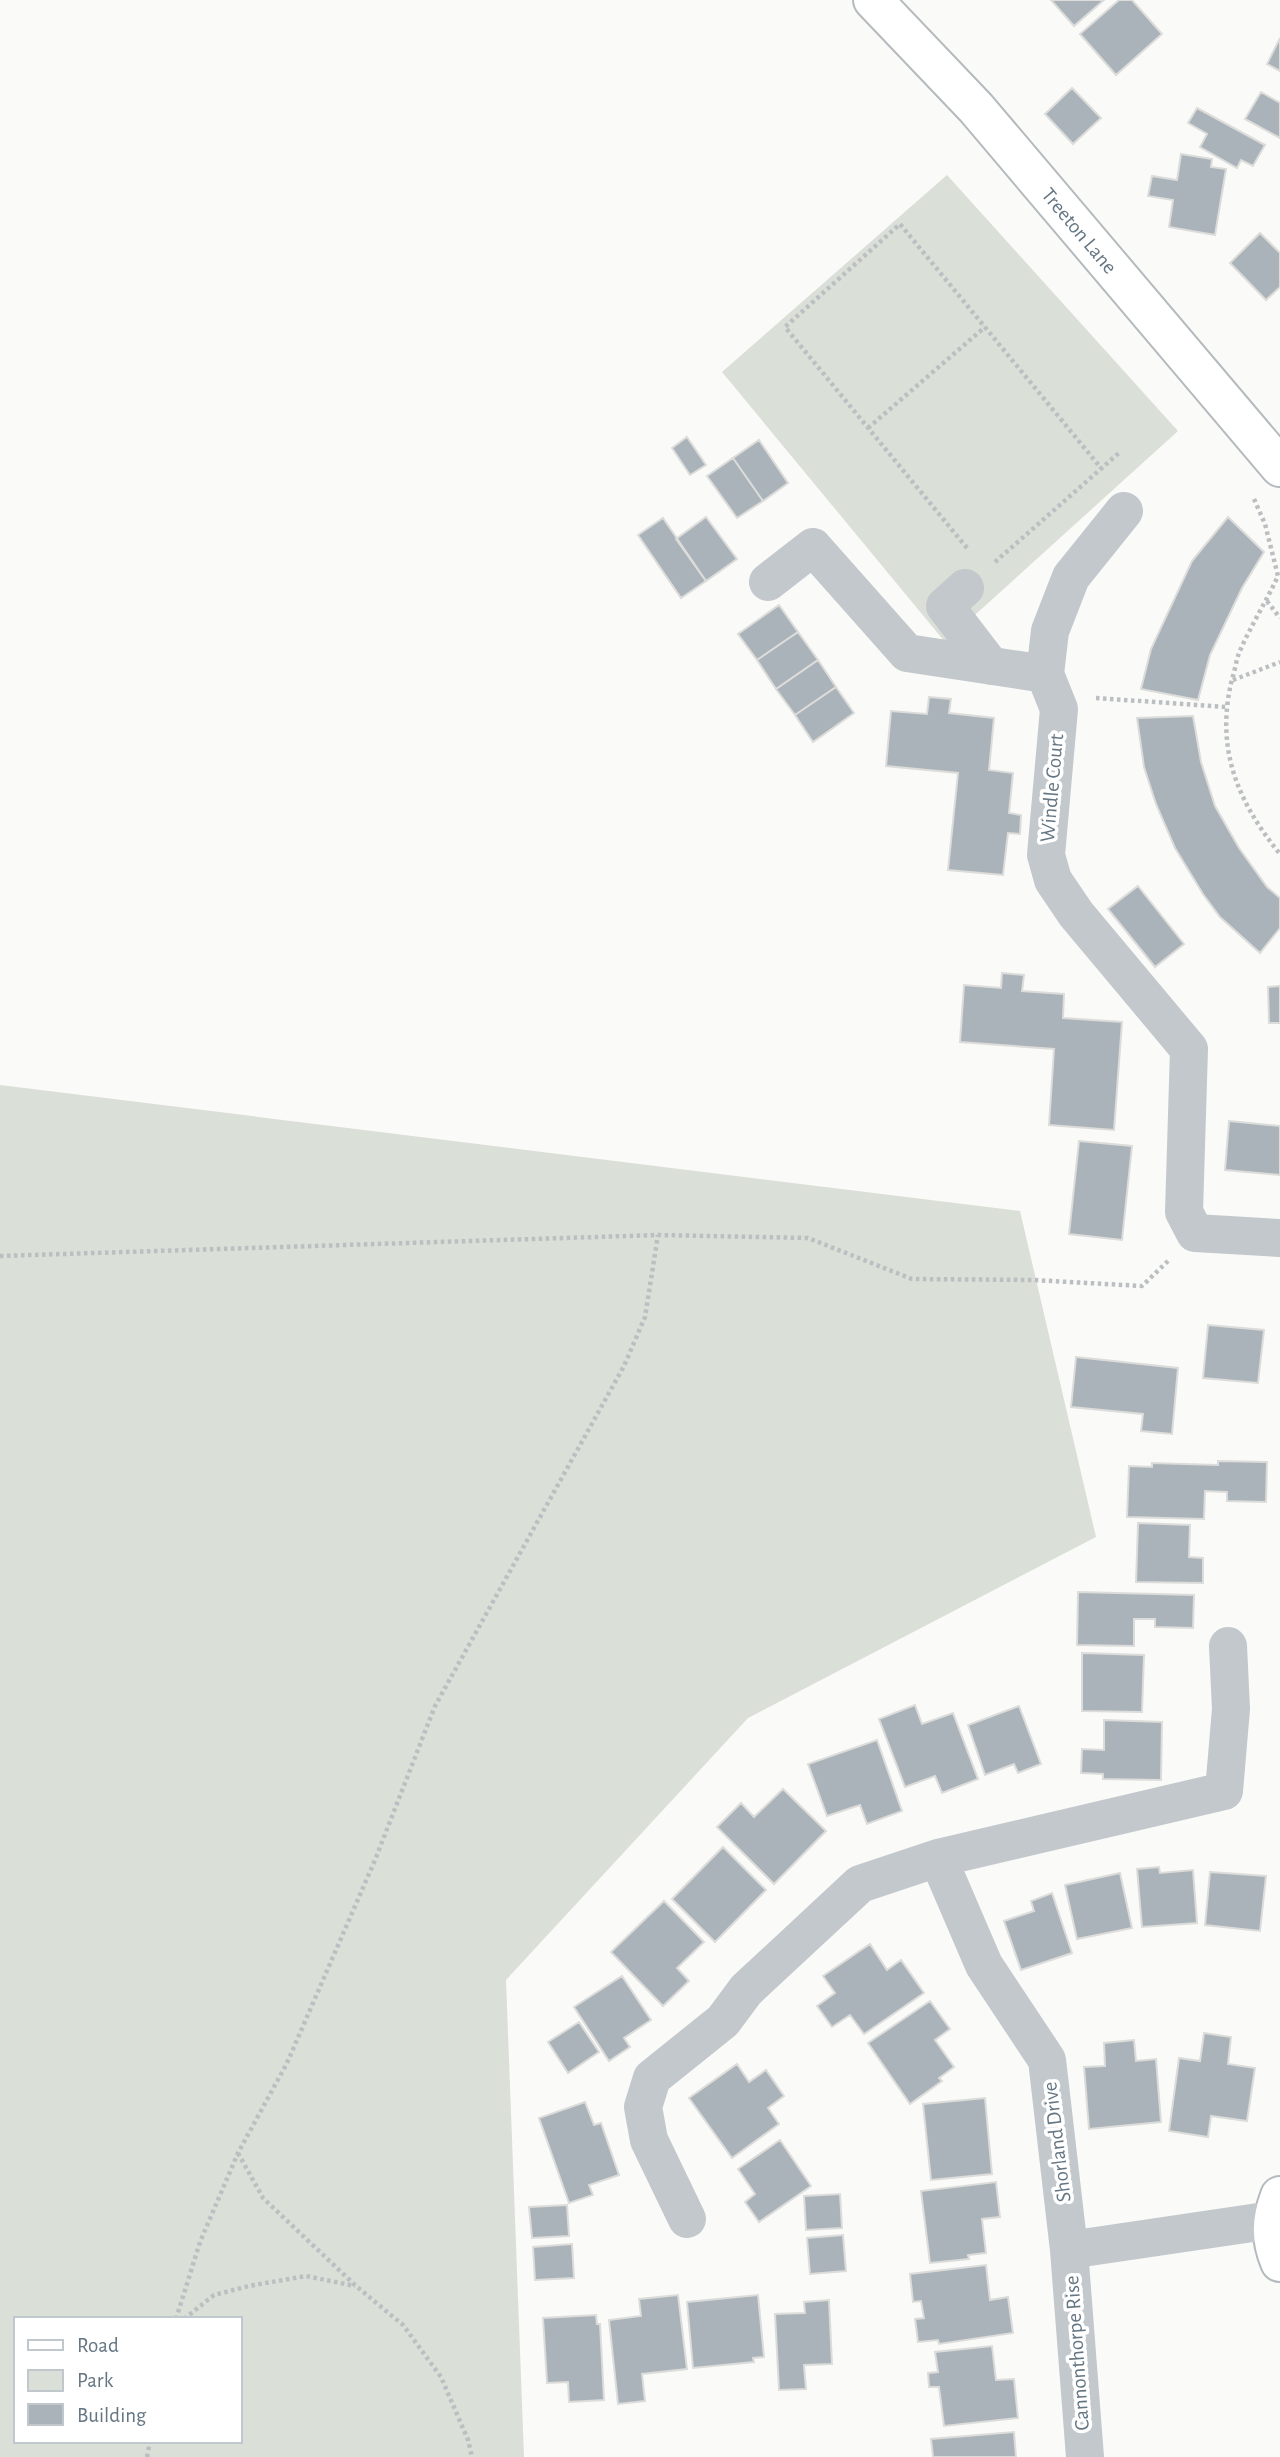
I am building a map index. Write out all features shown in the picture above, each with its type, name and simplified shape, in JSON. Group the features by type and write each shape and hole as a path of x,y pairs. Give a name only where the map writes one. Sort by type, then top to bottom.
{"main road":[{"name":"Treeton Lane","path":"873,0 976,108 1280,467"},
{"path":"1276,2208 1272,2237 1280,2262"}],"street":[{"name":"Windle Court","path":"1124,511 1071,577 1050,632 1049,684 1059,709 1046,855 1053,880 1076,914 1189,1049 1184,1212 1195,1233"},
{"path":"768,582 813,547 907,653 991,666 1049,684"},
{"path":"975,580 945,606 991,666"},
{"path":"1195,1233 1280,1238"},
{"path":"687,2219 649,2140 643,2107 652,2078 723,2021 746,1990 860,1884 938,1858 1224,1791 1231,1709 1228,1646"},
{"name":"Shorland Drive","path":"938,1858 984,1965 1047,2060 1069,2250"},
{"path":"1069,2250 1276,2208"},
{"name":"Cannonthorpe Rise","path":"1069,2250 1085,2457"}],"path":[{"path":"1101,468 900,224 785,327 867,428 975,580 1120,452"},
{"path":"867,428 985,327"},
{"path":"1254,498 1265,524 1278,576 1239,654 1227,707 1227,749 1237,786 1260,829 1280,854"},
{"path":"1267,601 1280,618"},
{"path":"1232,681 1280,662"},
{"path":"1049,684 1227,707"},
{"path":"0,1255 659,1235 808,1238 912,1279 1033,1280 1142,1286 1195,1233"},
{"path":"177,2317 200,2242 238,2153 292,2050 375,1860 435,1706 624,1366 645,1317 659,1235"},
{"path":"238,2153 263,2198 356,2286 403,2325 440,2377 468,2440 472,2457"},
{"path":"186,2317 214,2295 249,2286 306,2276 356,2286"}],"green space":[{"path":"947,175 1178,431 945,642 722,372"},
{"path":"0,1085 1020,1211 1096,1537 748,1718 506,1980 524,2457 0,2457"}],"building":[{"path":"1051,0 1104,0 1074,26"},
{"path":"1119,0 1132,0 1162,34 1116,75 1080,34"},
{"path":"1280,38 1280,71 1267,64"},
{"path":"1072,88 1101,118 1073,144 1045,114"},
{"path":"1261,92 1280,103 1280,138 1245,119"},
{"path":"1197,108 1265,145 1253,166 1241,160 1237,168 1200,147 1207,134 1188,123"},
{"path":"1181,154 1212,159 1211,167 1226,169 1215,235 1169,227 1173,200 1148,196 1152,176 1177,180"},
{"path":"1260,233 1280,253 1280,287 1266,300 1230,263"},
{"path":"687,437 706,465 690,475 672,448"},
{"path":"759,440 788,483 763,501 733,458"},
{"path":"733,458 763,501 737,518 707,476"},
{"path":"706,517 737,559 706,581 676,539"},
{"path":"1228,517 1264,552 1242,588 1210,655 1198,700 1141,689 1151,649 1192,561"},
{"path":"663,518 706,581 681,598 638,535"},
{"path":"779,605 798,632 757,660 738,634"},
{"path":"798,632 818,660 776,689 757,660"},
{"path":"818,660 836,687 795,715 776,689"},
{"path":"836,687 854,713 813,742 795,715"},
{"path":"929,697 951,699 949,713 994,718 989,770 1013,773 1009,813 1021,815 1020,834 1008,833 1003,875 948,870 958,773 886,766 891,711 927,714"},
{"path":"1193,716 1201,762 1215,806 1239,848 1267,887 1280,898 1280,928 1260,953 1220,917 1203,894 1175,848 1144,767 1137,718"},
{"path":"1138,886 1184,944 1155,967 1108,909"},
{"path":"1002,973 1024,975 1022,991 1064,994 1063,1018 1122,1022 1114,1130 1049,1125 1054,1049 960,1042 964,985 1001,988"},
{"path":"1280,986 1280,1023 1269,1023 1268,987"},
{"path":"1229,1121 1280,1126 1280,1175 1225,1170"},
{"path":"1079,1141 1132,1146 1122,1240 1069,1234"},
{"path":"1208,1325 1264,1330 1258,1383 1203,1378"},
{"path":"1076,1357 1178,1368 1172,1434 1141,1431 1143,1414 1071,1407"},
{"path":"1218,1461 1267,1462 1266,1502 1227,1501 1227,1492 1205,1491 1204,1519 1127,1517 1129,1466 1152,1467 1152,1463 1218,1465"},
{"path":"1138,1523 1190,1525 1189,1557 1203,1558 1203,1583 1136,1582"},
{"path":"1078,1592 1194,1595 1193,1628 1155,1627 1155,1619 1134,1619 1134,1646 1077,1645"},
{"path":"1082,1653 1144,1655 1142,1712 1082,1711"},
{"path":"915,1705 922,1724 953,1713 978,1779 942,1793 935,1776 905,1787 879,1719"},
{"path":"1019,1706 1041,1764 1018,1773 1014,1764 985,1775 968,1725"},
{"path":"1104,1720 1162,1722 1161,1780 1103,1779 1103,1774 1081,1773 1082,1749 1104,1750"},
{"path":"877,1740 902,1811 867,1824 860,1805 827,1816 808,1764"},
{"path":"783,1789 826,1831 774,1884 717,1827 741,1803 754,1817"},
{"path":"723,1847 766,1890 715,1942 672,1899"},
{"path":"1159,1867 1160,1873 1193,1870 1197,1923 1142,1927 1137,1869"},
{"path":"1210,1872 1266,1876 1260,1931 1205,1925"},
{"path":"1120,1873 1132,1928 1077,1939 1065,1885"},
{"path":"1052,1893 1072,1953 1021,1970 1004,1921 1034,1911 1031,1901"},
{"path":"664,1901 704,1942 677,1968 689,1981 663,2006 611,1952"},
{"path":"870,1944 887,1970 901,1960 924,1993 864,2034 850,2015 832,2027 817,2006 835,1993 823,1976"},
{"path":"622,1976 651,2020 624,2038 630,2047 609,2061 574,2007"},
{"path":"930,2001 950,2029 935,2040 954,2067 939,2078 942,2081 910,2104 868,2043"},
{"path":"579,2022 599,2052 568,2073 548,2042"},
{"path":"1204,2033 1231,2037 1228,2064 1255,2068 1247,2121 1211,2116 1208,2137 1169,2131 1179,2058 1200,2061"},
{"path":"1134,2040 1136,2061 1156,2059 1161,2122 1089,2129 1084,2067 1105,2066 1104,2043"},
{"path":"737,2064 749,2082 766,2070 784,2096 768,2108 779,2124 732,2158 689,2098"},
{"path":"985,2098 992,2174 931,2180 923,2104"},
{"path":"585,2102 594,2125 601,2123 619,2175 589,2185 593,2195 569,2203 539,2118"},
{"path":"780,2140 811,2186 759,2222 745,2202 755,2194 738,2169"},
{"path":"996,2182 1000,2217 982,2219 986,2253 968,2255 969,2259 930,2263 921,2191"},
{"path":"840,2194 842,2228 806,2230 804,2196"},
{"path":"567,2205 569,2236 532,2238 529,2207"},
{"path":"843,2235 846,2271 810,2274 807,2238"},
{"path":"572,2244 574,2278 535,2280 533,2247"},
{"path":"986,2265 990,2300 1008,2297 1013,2333 939,2344 938,2340 918,2342 915,2319 924,2318 921,2301 913,2302 910,2274"},
{"path":"678,2295 687,2369 642,2374 645,2401 618,2404 609,2320 641,2316 639,2299"},
{"path":"758,2295 764,2357 753,2358 754,2362 693,2368 687,2302"},
{"path":"829,2300 832,2364 804,2365 806,2389 779,2390 775,2314 805,2313 804,2302"},
{"path":"596,2315 597,2324 600,2324 604,2400 569,2402 568,2382 547,2383 543,2318"},
{"path":"992,2346 996,2380 1014,2379 1018,2418 944,2426 939,2387 929,2387 928,2373 938,2372 935,2352"},
{"path":"1014,2432 1016,2457 933,2457 931,2439"}]}
